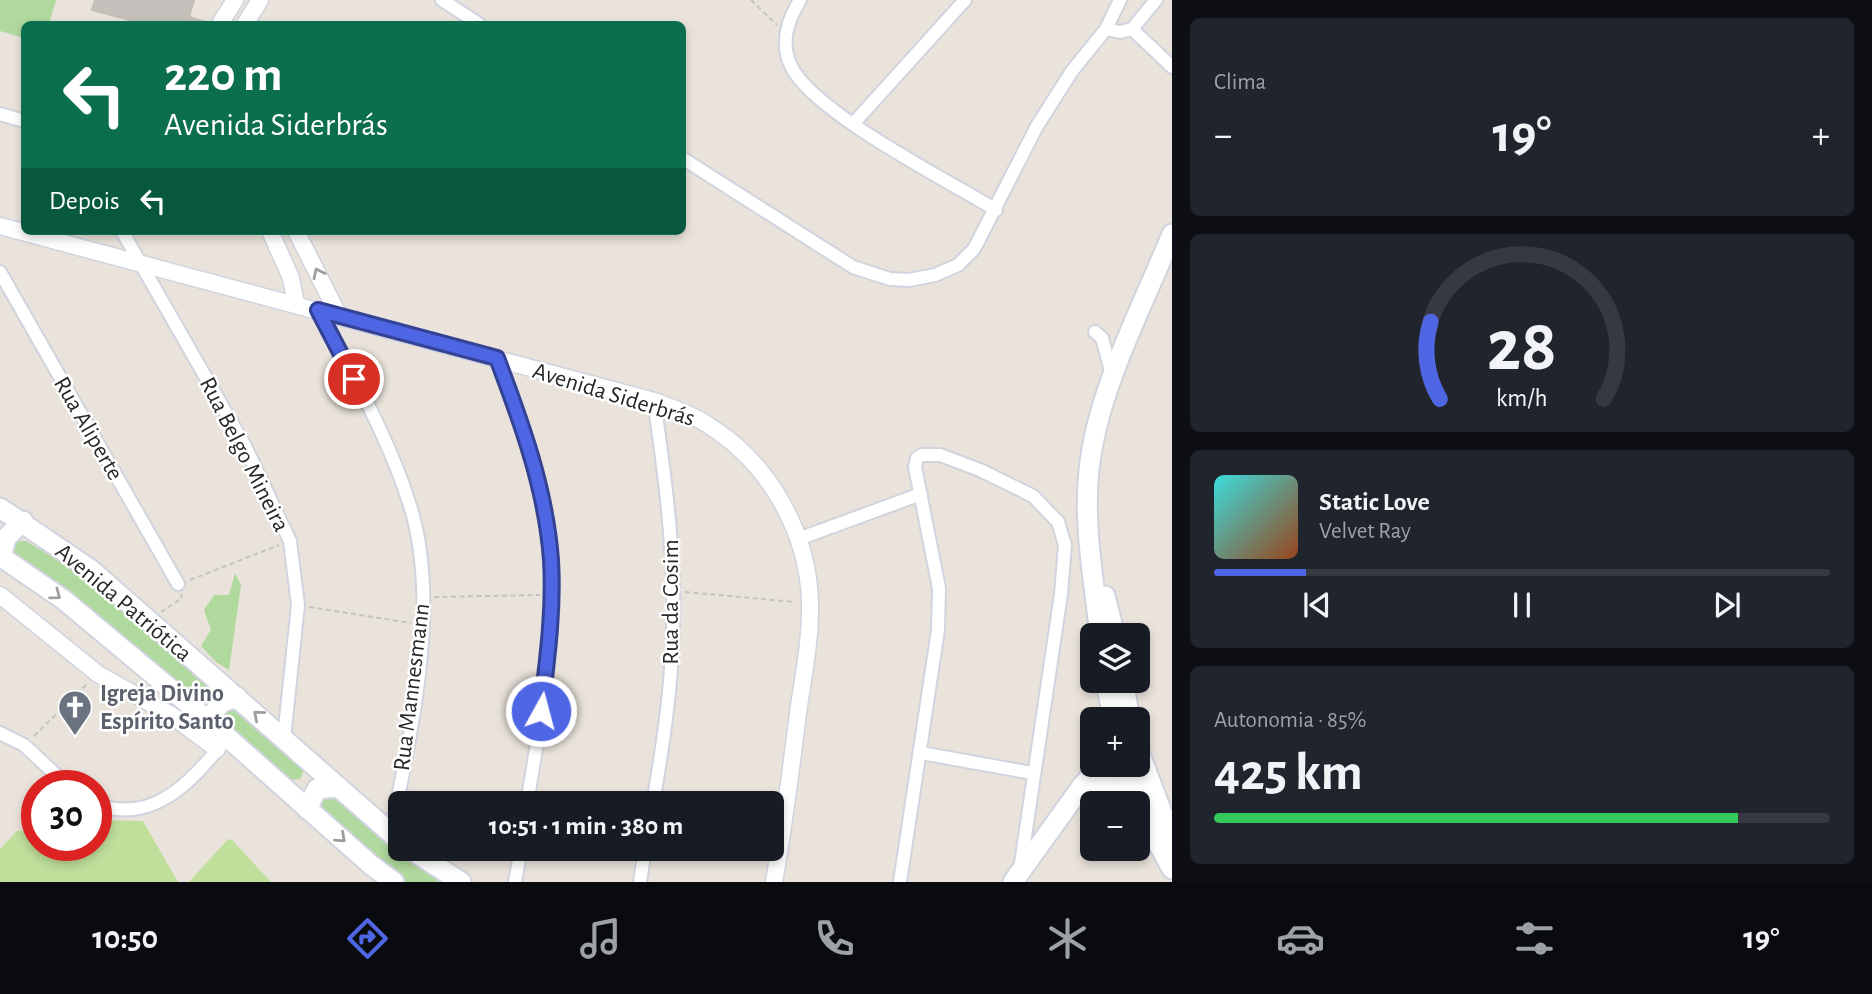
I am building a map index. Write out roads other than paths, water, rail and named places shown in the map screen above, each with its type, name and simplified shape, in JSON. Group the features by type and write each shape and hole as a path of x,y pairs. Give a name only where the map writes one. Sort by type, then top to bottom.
{"main road":[{"path":"1099,623 1090,551 1088,472 1093,438 1113,379 1172,234"},
{"name":"Avenida Patriótica","path":"0,508 23,521 90,569 388,831"},
{"path":"1,557 6,538 23,521"},
{"path":"1090,551 1111,623"},
{"name":"Avenida Patriótica","path":"1,557 64,600 209,721 222,743 286,788 371,865 394,882"},
{"path":"209,721 217,705 237,697"},
{"path":"286,788 301,779 314,765"},
{"path":"1016,878 1090,777"},
{"path":"1134,777 1133,787 1172,869"},
{"path":"1143,777 1172,839"},
{"path":"1082,786 1133,787"},
{"path":"307,808 317,789 339,787"},
{"path":"429,861 461,882"}],"street":[{"path":"222,21 235,0"},
{"path":"248,21 260,0"},
{"path":"442,0 474,21"},
{"path":"800,0 785,33 791,66 803,85 853,124 996,210"},
{"path":"853,124 965,0"},
{"path":"686,161 827,252 872,275 890,279 921,279 957,265 974,249 1055,96 1106,29 1120,0"},
{"path":"1106,29 1120,32 1132,29 1156,0"},
{"path":"1132,29 1172,67"},
{"path":"0,114 21,120"},
{"name":"Avenida Siderbrás","path":"0,226 21,232"},
{"name":"Avenida Siderbrás","path":"34,235 654,401 705,423 738,447 772,486 798,539 810,603 783,832 774,882"},
{"name":"Rua Belgo Mineira","path":"124,235 246,446 290,541 298,605 284,738"},
{"path":"272,235 287,266 296,304"},
{"path":"298,235 339,316"},
{"name":"Rua Aliperte","path":"0,272 178,584"},
{"name":"Rua Mannesmann","path":"318,310 383,435 400,477 418,542 422,625 402,791"},
{"path":"1095,332 1102,338 1113,379"},
{"path":"497,358 538,479 548,534 552,595 549,641 529,791"},
{"name":"Rua da Cosim","path":"654,401 668,497 674,592 672,655 655,791"},
{"path":"900,882 938,630 939,588 916,460 922,454 940,455 980,470 1033,496 1053,516 1061,532 1065,559 1061,594 1016,878"},
{"path":"798,539 921,494"},
{"path":"0,595 98,674 222,743 185,786 153,805 124,810 112,807"},
{"path":"0,733 24,746 50,770"},
{"path":"921,752 1032,773"},
{"path":"516,882 519,861"},
{"path":"640,882 643,861"}],"place":[{"name":"Igreja Divino Espírito Santo","path":"75,737"}]}
